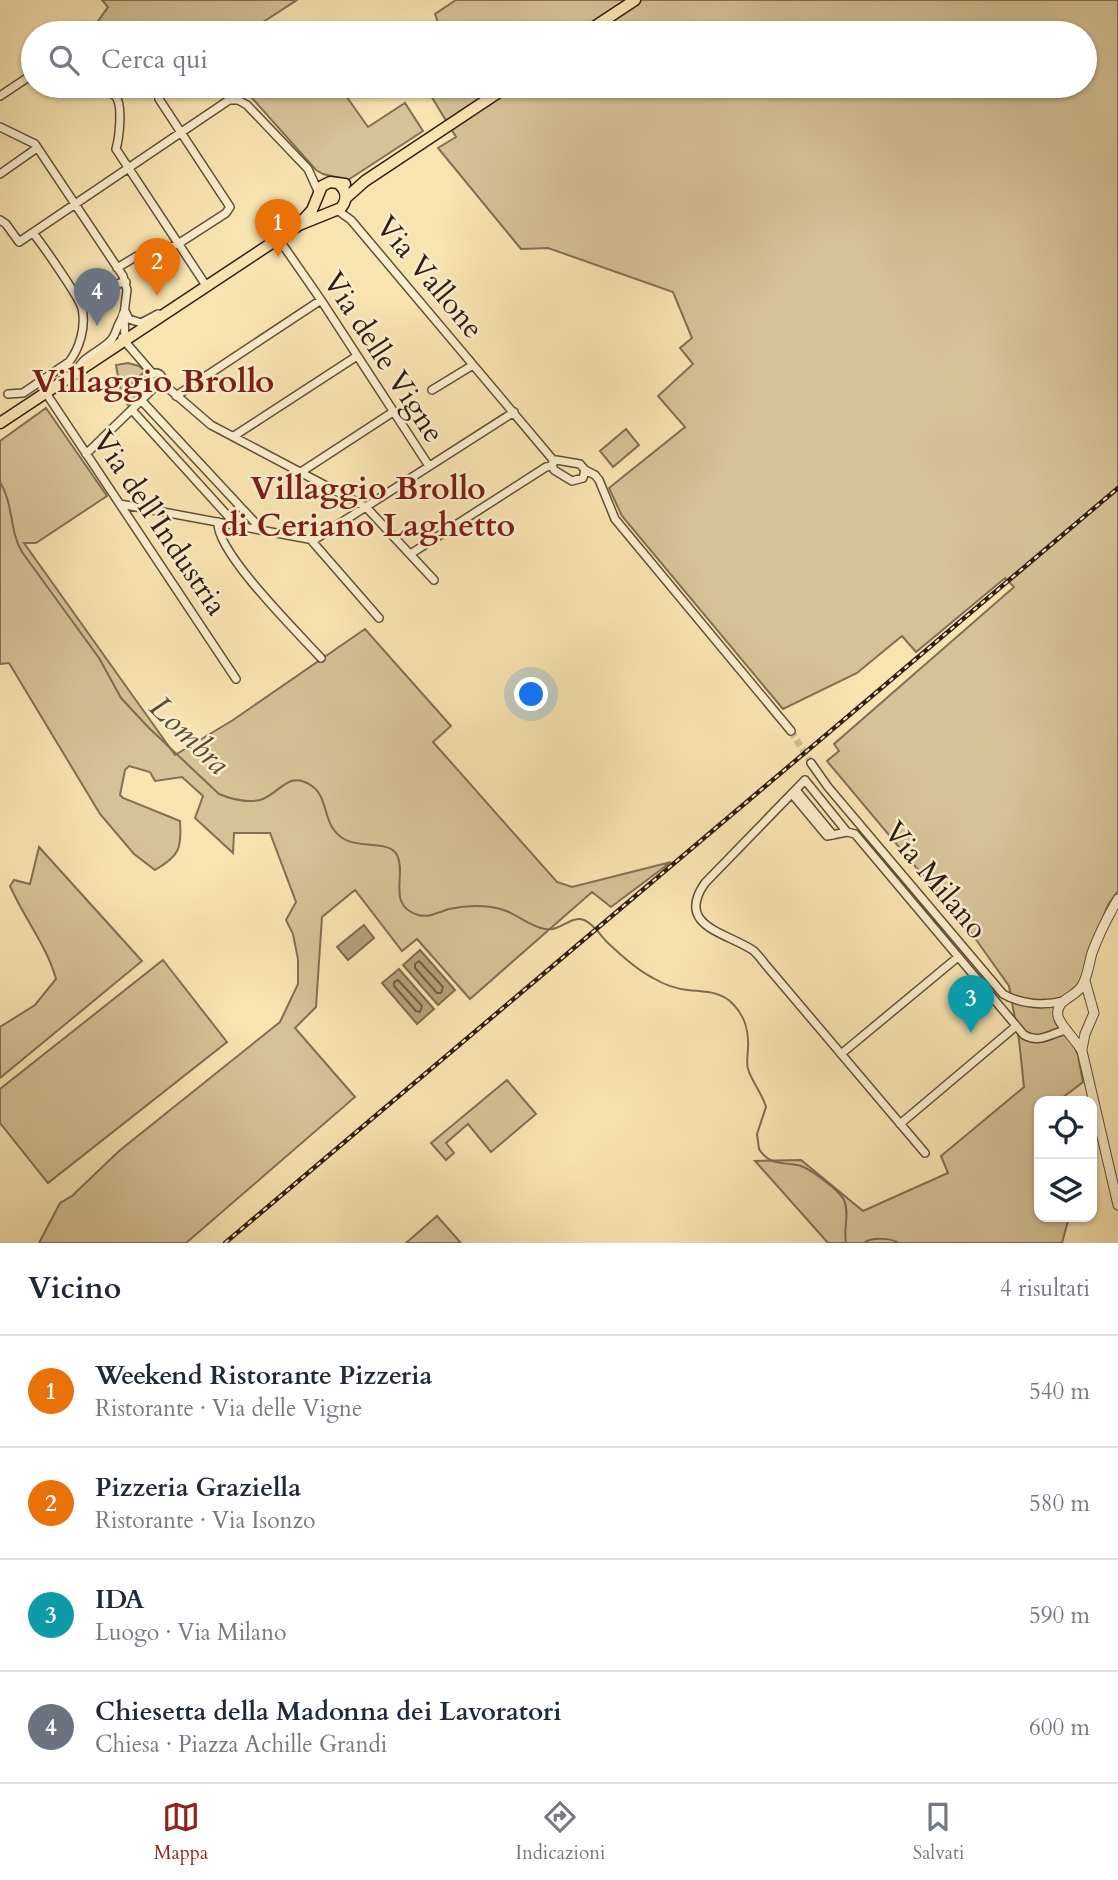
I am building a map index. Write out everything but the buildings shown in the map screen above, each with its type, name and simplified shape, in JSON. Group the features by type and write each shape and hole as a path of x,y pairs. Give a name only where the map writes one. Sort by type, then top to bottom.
{"main road":[{"path":"603,21 635,0"},
{"path":"0,423 299,225 339,206 365,181 490,98"},
{"path":"299,225 312,210 317,195 334,183 349,185 365,181"},
{"path":"334,183 346,193 339,206"},
{"path":"317,195 322,208 339,206"}],"street":[{"path":"0,96 21,82"},
{"path":"116,98 119,139 116,149 206,287"},
{"path":"117,268 136,256 141,262 145,262 226,213 230,207 159,99"},
{"path":"0,220 19,242 229,100 238,100 247,105 309,171 334,183"},
{"path":"0,127 32,141 126,282 119,332 151,376"},
{"path":"0,174 37,148"},
{"path":"309,171 317,195"},
{"name":"Via Vallone","path":"339,206 514,412"},
{"path":"8,394 23,393 69,362 81,336 82,307 33,233"},
{"name":"Via delle Vigne","path":"278,239 429,466"},
{"path":"82,307 126,282"},
{"path":"176,396 321,300"},
{"path":"123,313 129,319 141,323 148,317 169,311"},
{"path":"75,374 79,363 112,341 123,313"},
{"path":"234,436 357,356"},
{"name":"Via Vallone","path":"432,390 473,365"},
{"path":"86,454 132,410 141,400 159,383 160,375 151,376 140,388 141,400 262,530"},
{"path":"159,383 211,425 366,507 412,553 434,580"},
{"name":"Via dell'Industria","path":"46,393 236,679"},
{"path":"132,410 237,526"},
{"path":"301,472 393,412"},
{"path":"120,504 311,540 322,536 514,412 553,464 554,470 572,481 583,478 585,470"},
{"path":"412,553 546,467 577,462 599,480 615,519 790,732"},
{"path":"218,522 219,532 249,580 321,657"},
{"path":"311,540 379,618"},
{"name":"Via Milano","path":"811,763 828,787 998,989 1014,999 1049,1007 1058,1017"},
{"path":"847,832 805,780 705,883 698,894 696,906 704,923 715,932 753,951 925,1153"},
{"path":"794,792 833,835 847,832 855,834 1015,1027 1030,1039 1043,1039 1067,1030 1078,1032 1088,1027"},
{"path":"1050,1036 1055,1029 1059,1005 1076,994 1085,981 1094,948 1118,899"},
{"path":"841,1054 958,957"},
{"path":"1082,1051 1094,1013 1085,981"},
{"path":"1066,999 1081,996 1091,1004"},
{"name":"Via Milano","path":"1040,1003 1066,999"},
{"path":"1058,1017 1082,1051 1118,1206"},
{"path":"900,1124 1015,1027"}],"shaded area":[{"path":"102,0 297,0 265,21 98,21 108,7"},
{"path":"456,0 1118,0 1118,891 1108,905 1080,984 1057,1004 1078,1055 1083,1082 1065,1096 1034,1096 1034,1222 1068,1222 1062,1243 828,1243 755,1161 801,1160 863,1211 948,1173 941,1156 1024,1087 1009,986 972,934 827,761 839,751 834,744 1014,587 1005,578 916,652 902,636 857,673 783,709 622,516 609,488 685,427 658,396 693,364 680,348 692,338 673,292 548,248 521,249 438,148 456,137 432,98 1097,98 1097,21 438,21 435,14"},
{"path":"252,98 347,98 368,127 405,103 423,131 348,180 316,170"},
{"path":"128,363 145,371 132,384 135,398 128,405 122,398 116,365"},
{"path":"46,408 107,496 36,543 24,543 175,755 233,720 365,629 451,726 433,742 557,882 572,887 671,862 611,907 592,892 470,999 417,939 402,951 355,890 322,917 316,1007 295,1028 355,1097 186,1243 39,1243 60,1203 72,1196 119,1151 280,1022 298,984 298,959 293,934 286,920 296,902 270,833 234,833 233,853 195,818 203,796 182,777 155,781 150,772 129,766 125,770 120,795 180,821 177,851 163,865 155,870 134,854 100,814 9,663 0,664 0,441"},
{"path":"626,429 639,445 613,467 600,451"},
{"path":"39,847 142,961 0,1078 0,1027 35,1005 56,979 47,955 10,886 14,880 30,884"},
{"path":"163,960 227,1042 48,1183 0,1123 0,1089"},
{"path":"507,1080 536,1114 491,1152 468,1124 446,1143 454,1153 446,1160 431,1143"},
{"path":"437,1216 461,1243 406,1243"}],"water":[{"path":"364,925 374,938 348,960 337,947"},
{"path":"420,950 455,990 438,1005 403,965"},
{"path":"399,969 434,1009 417,1024 382,983"}],"waterway":[{"name":"Lombra","path":"0,482 8,500 15,535 22,552 99,658 121,698 219,794 255,801 267,797 290,781 304,781 318,791 332,827 344,839 393,850 399,863 400,897 408,910 426,916 460,907 499,908 545,929 584,920 629,961 657,980 679,989 718,994 737,1008 747,1029 748,1069 766,1107 757,1134 759,1149 771,1160 808,1169 841,1196 846,1210 846,1243"},
{"name":"Lombra","path":"864,1243 881,1239 899,1243"}],"tunnel":[{"path":"791,731 811,763"}],"railway":[{"path":"225,1243 1118,488"}],"place":[{"name":"Weekend Ristorante Pizzeria","path":"278,257"},
{"name":"Pizzeria Graziella","path":"157,296"},
{"name":"Chiesetta della Madonna dei Lavoratori","path":"97,326"},
{"name":"IDA","path":"971,1033"}],"district":[{"name":"Villaggio Brollo","path":"153,380"},
{"name":"Villaggio Brollo di Ceriano Laghetto","path":"368,506"}]}
